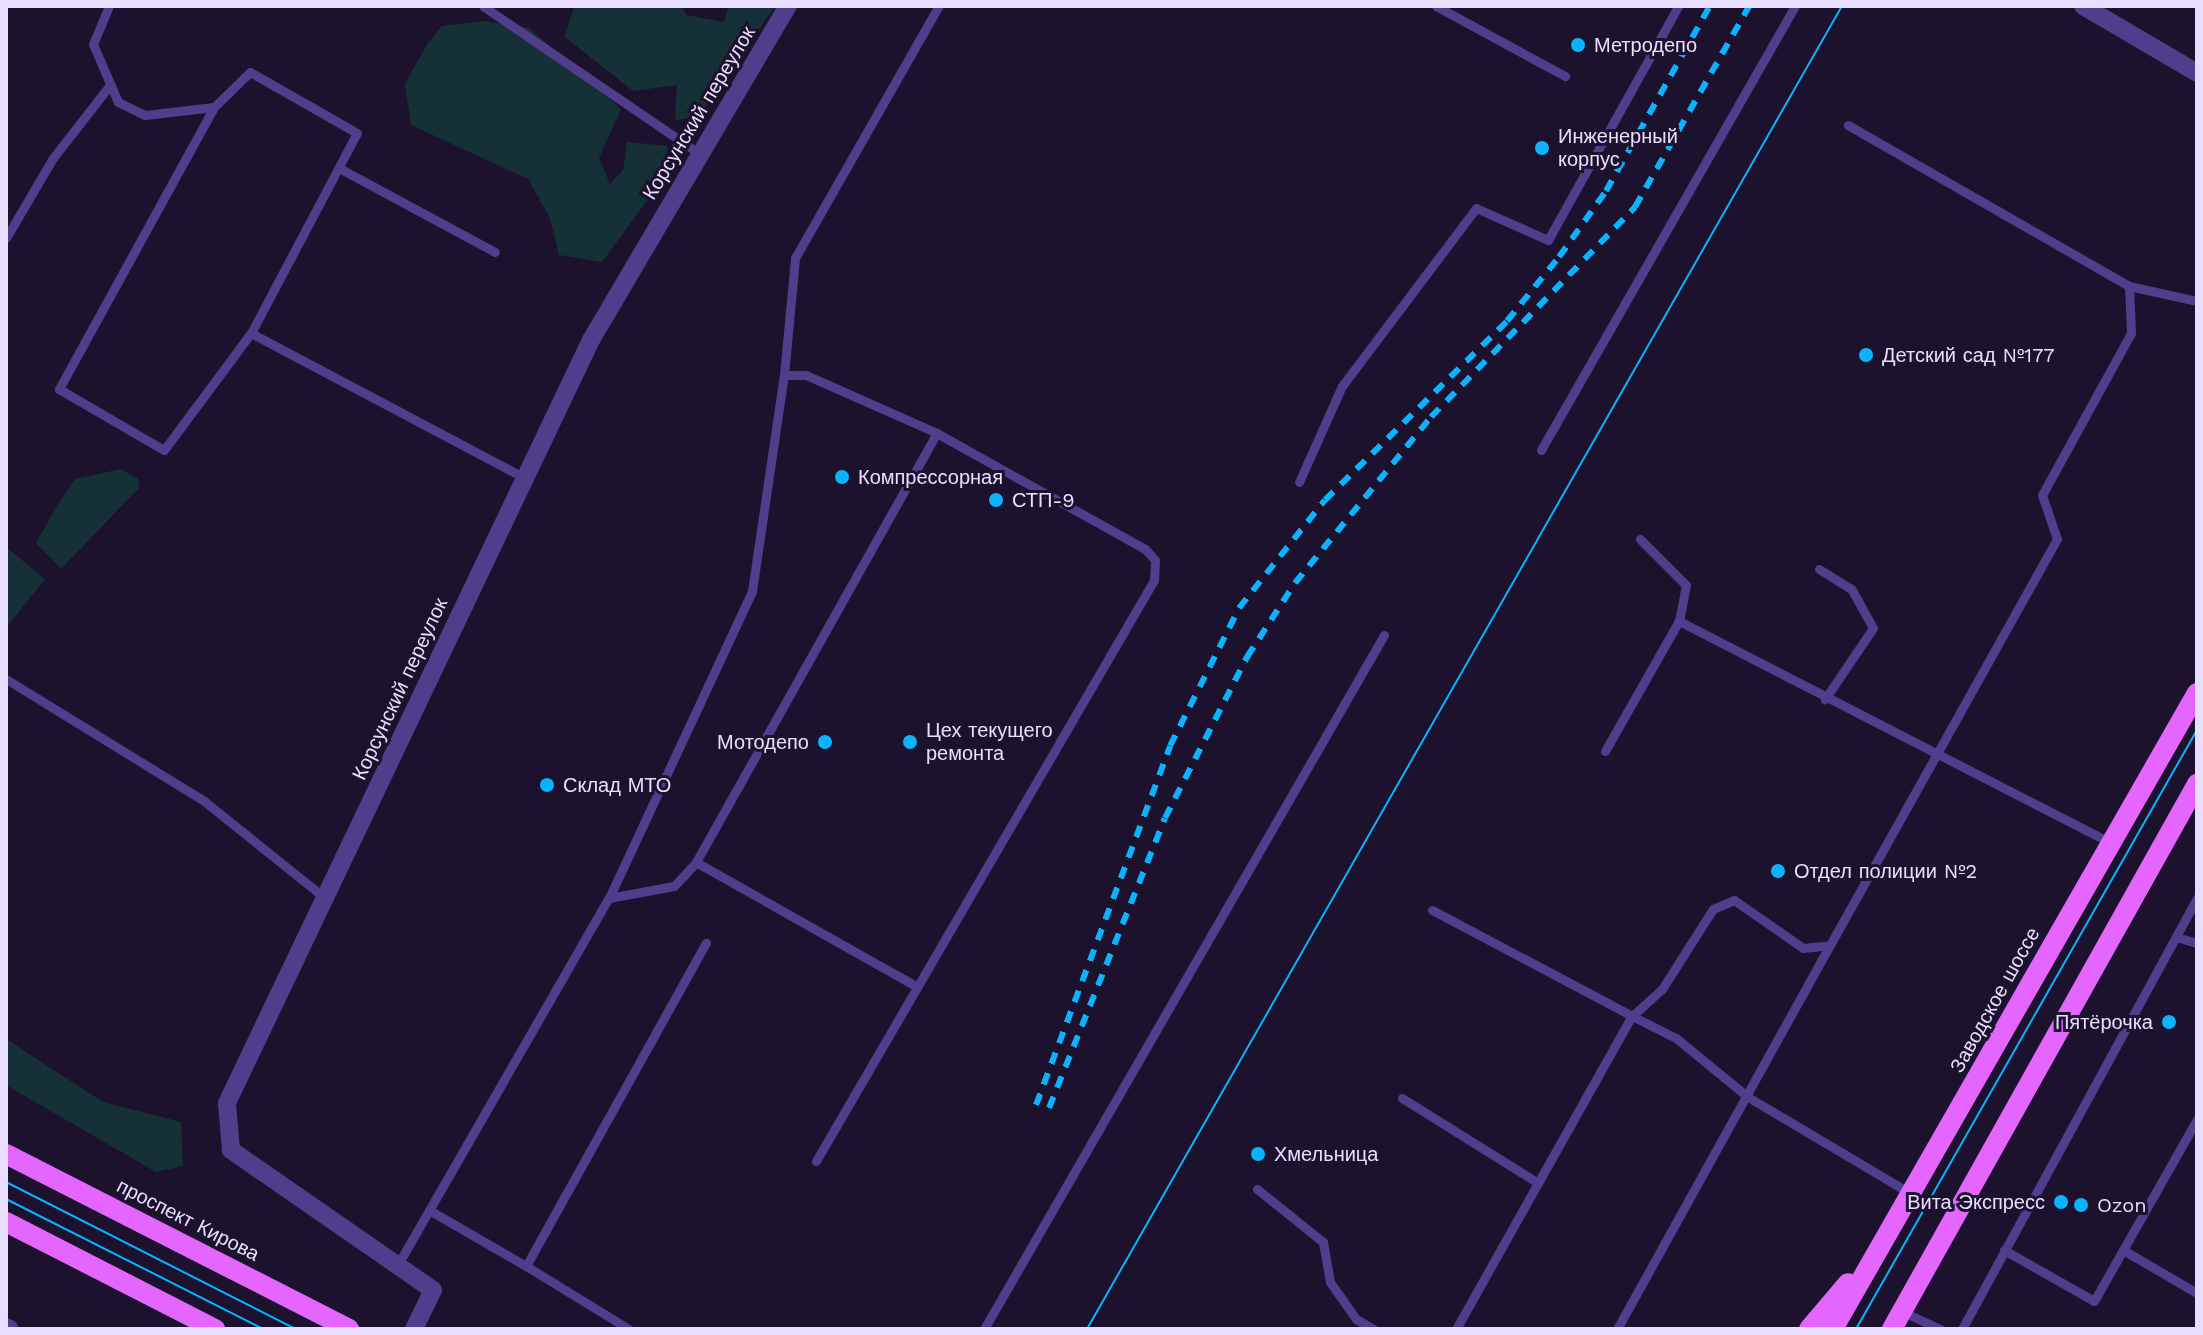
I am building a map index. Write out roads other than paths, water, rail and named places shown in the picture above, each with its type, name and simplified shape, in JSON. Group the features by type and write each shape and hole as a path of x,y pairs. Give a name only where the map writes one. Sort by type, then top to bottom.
{"main road":[{"name":"Заводское шоссе","path":"1833,1329 2197,693"},
{"path":"1892,1329 2197,784"},
{"name":"проспект Кирова","path":"6,1154 349,1329"},
{"path":"6,1222 215,1329"},
{"path":"1809,1329 1876,1250"},
{"path":"1910,1323 1921,1281"}],"street":[{"name":"Корсунский переулок","path":"414,1329 433,1290 231,1150 227,1103 591,340 788,6"},
{"path":"2083,6 2197,73"}],"lane":[{"path":"109,6 93,44 118,102 145,115 214,107"},
{"path":"483,6 700,154"},
{"path":"397,1266 609,898 752,591 784,375 795,258 939,6"},
{"path":"1436,6 1565,76"},
{"path":"1299,482 1342,386 1476,208 1548,240 1678,6"},
{"path":"1541,450 1795,6"},
{"path":"250,72 357,133 251,333 164,450 59,389 214,107 250,72"},
{"path":"6,238 53,158 109,86"},
{"path":"1848,125 2129,286 2197,301"},
{"path":"339,168 495,252"},
{"path":"1617,1329 2057,539 2042,495 2131,333 2129,286"},
{"path":"251,333 525,478"},
{"path":"784,375 806,375 937,433 1145,549 1155,560 1154,580 914,985 816,1161"},
{"path":"609,898 674,886 696,862 937,433"},
{"path":"1605,751 1679,621 1686,585 1640,539"},
{"path":"1819,569 1852,590 1873,628 1825,699"},
{"path":"1679,621 1935,758 2112,844"},
{"path":"984,1329 1384,635"},
{"path":"6,679 204,801 325,898"},
{"path":"696,862 914,985"},
{"path":"1962,1329 2197,898"},
{"path":"1456,1329 1632,1016 1662,989 1713,909 1734,900 1803,948 1830,945"},
{"path":"1432,910 1676,1038 1748,1097 1910,1193"},
{"path":"2176,937 2197,943"},
{"path":"526,1266 706,943"},
{"path":"1402,1098 1538,1183"},
{"path":"2004,1250 2094,1301 2197,1119"},
{"path":"1257,1189 1323,1242 1330,1282 1356,1319 1373,1329"},
{"path":"429,1210 629,1329"},
{"path":"2123,1250 2197,1293"},
{"path":"1910,1323 1940,1329"}],"tram line":[{"path":"1087,1329 1842,6"},
{"path":"1856,1329 2197,730"},
{"path":"6,1182 296,1329"},
{"path":"6,1199 263,1329"}],"railway":[{"path":"1036,1105 1170,746 1239,608 1325,500 1507,321 1559,257 1606,191 1710,6"},
{"path":"1049,1108 1165,818 1247,657 1295,583 1431,417 1635,207 1749,6"}],"place":[{"name":"Метродепо","path":"1578,45"},
{"name":"Инженерный корпус","path":"1542,148"},
{"name":"Детский сад №177","path":"1866,355"},
{"name":"Компрессорная","path":"842,477"},
{"name":"СТП-9","path":"996,500"},
{"name":"Мотодепо","path":"825,742"},
{"name":"Цех текущего ремонта","path":"910,742"},
{"name":"Склад МТО","path":"547,785"},
{"name":"Отдел полиции №2","path":"1778,871"},
{"name":"Пятёрочка","path":"2169,1022"},
{"name":"Хмельница","path":"1258,1154"},
{"name":"Вита Экспресс","path":"2061,1202"},
{"name":"Ozon","path":"2081,1205"}]}
